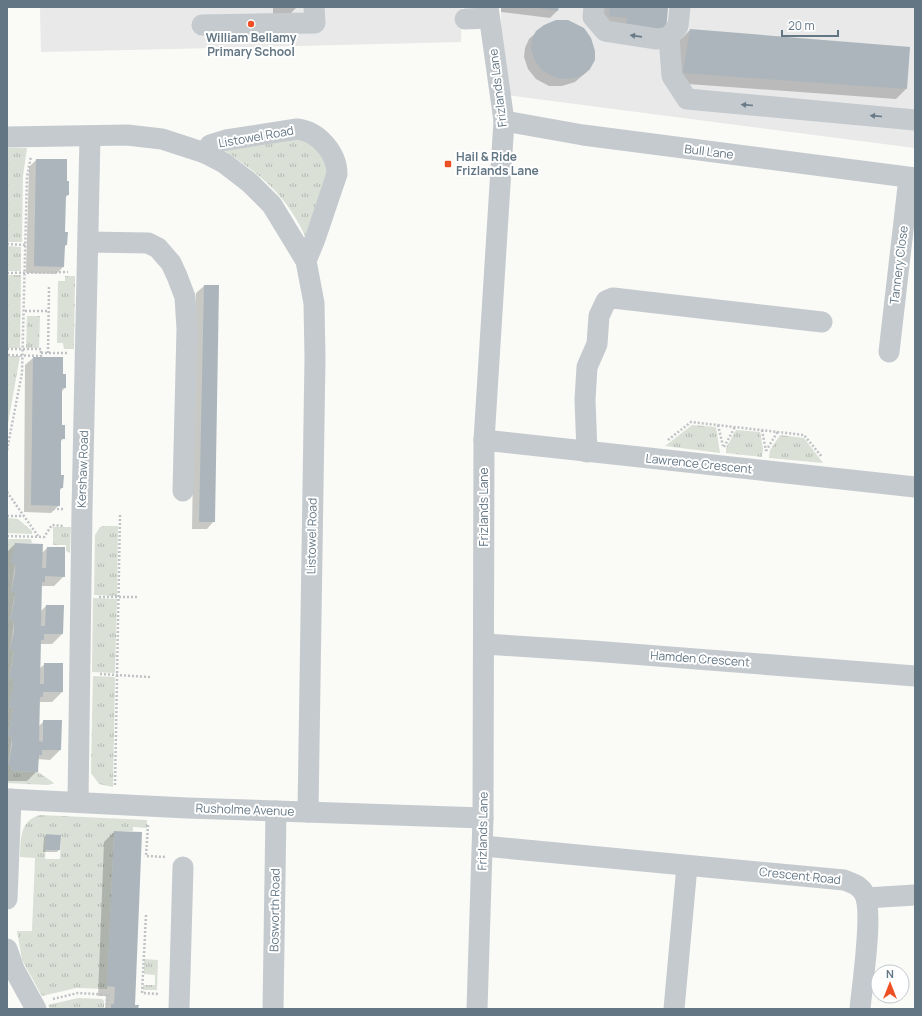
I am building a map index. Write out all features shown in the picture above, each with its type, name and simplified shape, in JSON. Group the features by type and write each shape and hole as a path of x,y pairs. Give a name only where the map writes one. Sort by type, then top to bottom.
{"street":[{"path":"202,25 315,23 314,7"},
{"path":"594,7 593,17 605,31 657,39 669,37 678,26 680,7"},
{"path":"465,19 489,13"},
{"name":"Frizlands Lane","path":"476,1009 483,846 485,644 484,440 504,121 489,13"},
{"path":"669,37 672,76 687,99 915,120"},
{"path":"678,84 915,105"},
{"name":"Bull Lane","path":"504,121 583,136 912,178"},
{"name":"Listowel Road","path":"205,153 210,145 226,140 297,129 305,130 314,134 323,143 331,152 337,165 337,174 306,261"},
{"name":"Kershaw Road","path":"78,802 82,510 90,136"},
{"name":"Listowel Road","path":"7,137 127,136 162,139 205,153 224,163 250,183 272,205 306,261 314,303 315,358 308,812"},
{"name":"Tannery Close","path":"889,352 912,178"},
{"path":"88,242 148,243 158,248 177,276 185,297 187,329 183,491"},
{"path":"587,452 585,400 587,367 595,350 599,316 606,301 613,298 822,322"},
{"name":"Lawrence Crescent","path":"484,440 915,487"},
{"name":"Hamden Crescent","path":"485,644 915,676"},
{"path":"7,899 9,799"},
{"name":"Rusholme Avenue","path":"9,799 148,806 483,818"},
{"name":"Bosworth Road","path":"274,1009 276,811"},
{"name":"Crescent Road","path":"483,846 844,880 857,885 864,893 866,898"},
{"path":"674,1009 687,866"},
{"path":"179,1009 183,867"},
{"path":"860,1009 868,916 866,898 915,895"},
{"path":"7,949 14,969 35,1006"}],"path":[{"path":"7,450 22,372 24,349 27,177 34,137"},
{"path":"7,244 26,245"},
{"path":"7,273 88,273"},
{"path":"48,353 49,288"},
{"path":"25,311 49,312"},
{"path":"7,349 41,350 42,356 7,355"},
{"path":"644,458 691,422 778,431 804,434 839,479"},
{"path":"723,447 735,427"},
{"path":"766,451 778,431"},
{"path":"7,492 38,537"},
{"path":"115,790 120,515"},
{"path":"7,516 24,516"},
{"path":"7,536 44,537"},
{"path":"98,597 138,597"},
{"path":"96,674 150,677"},
{"path":"148,806 146,856 183,858 183,867"},
{"path":"142,993 146,915"},
{"path":"35,1006 78,993 111,995"},
{"path":"107,995 107,1009"}],"shaded area":[{"name":"William Bellamy Primary School","path":"40,7 462,7 461,42 41,52"},
{"path":"501,7 915,7 915,148 499,94"}],"green space":[{"path":"296,136 309,140 330,165 305,236 290,209 272,188 250,169 225,151 227,148"},
{"path":"7,148 27,148 23,176 22,242 7,242"},
{"path":"7,246 21,247 21,271 7,271"},
{"path":"7,275 21,275 20,348 7,348"},
{"path":"65,276 75,276 74,349 64,349 63,343 57,343 58,281 65,281"},
{"path":"27,316 40,316 39,348 26,348"},
{"path":"7,356 20,356 7,429"},
{"path":"692,425 716,427 720,453 665,446"},
{"path":"736,430 760,432 763,449 762,457 726,453 726,448"},
{"path":"780,435 804,438 823,463 769,458 770,450"},
{"path":"7,518 18,519 32,531 32,534 7,533"},
{"path":"118,526 117,596 94,595 95,535 100,527"},
{"path":"53,527 71,527 70,553 66,551 66,545 53,545"},
{"path":"7,539 31,539 32,543 15,543 12,563 15,563 11,592 15,592 10,620 14,621 10,649 14,650 9,678 13,679 13,689 9,707 13,708 8,736 12,737 8,765 11,766 12,771 38,772 54,783 48,785 7,783"},
{"path":"93,598 117,599 115,673 92,672"},
{"path":"93,676 115,677 113,787 99,784 91,773"},
{"path":"40,815 147,820 147,828 133,827 133,831 114,831 107,989 76,988 42,996 22,960 17,931 32,931 35,858 20,857 21,837 25,826 33,818","holes":["46,834 61,835 60,859 45,859"]},
{"path":"144,959 158,960 157,990 143,990 143,985 155,985 155,975 144,974"},
{"path":"78,998 102,999 104,1001 104,1009 50,1009 48,1005"}],"building":[{"path":"531,7 559,7 558,11"},
{"path":"610,7 668,7 666,30 626,26 627,18 609,16"},
{"path":"556,20 568,20 584,28 591,38 595,51 595,60 590,69 583,75 570,79 557,78 543,71 535,61 531,49 532,39 536,31 544,25"},
{"path":"690,29 910,47 907,89 683,73"},
{"path":"36,159 67,159 67,181 69,181 69,195 66,195 65,232 68,232 67,245 65,245 64,267 34,266"},
{"path":"204,285 219,285 215,522 199,522"},
{"path":"33,357 63,357 63,374 66,374 66,388 62,388 62,425 65,425 65,439 61,439 61,475 64,475 63,488 60,488 60,506 31,505"},
{"path":"15,543 43,544 42,568 46,568 47,547 65,547 65,577 45,576 45,582 42,582 41,626 45,626 46,605 64,605 63,634 44,634 44,640 41,640 40,684 44,684 44,663 63,663 63,692 43,692 43,697 40,697 39,741 43,742 43,720 62,720 61,750 42,750 42,755 39,755 38,772 12,771 11,766 8,765 12,746 12,737 8,736 13,708 9,707 13,689 13,679 9,678 14,650 10,649 14,631 14,621 10,620 15,592 11,592 15,573 15,563 11,563"},
{"path":"114,831 142,832 135,1005 139,1005 138,1009 111,1009 111,1004 114,1004 115,987 107,986"},
{"path":"46,834 61,835 60,850 45,850"}],"place":[{"name":"William Bellamy Primary School","path":"251,24"},
{"name":"Hail & Ride Frizlands Lane","path":"448,164"}]}
